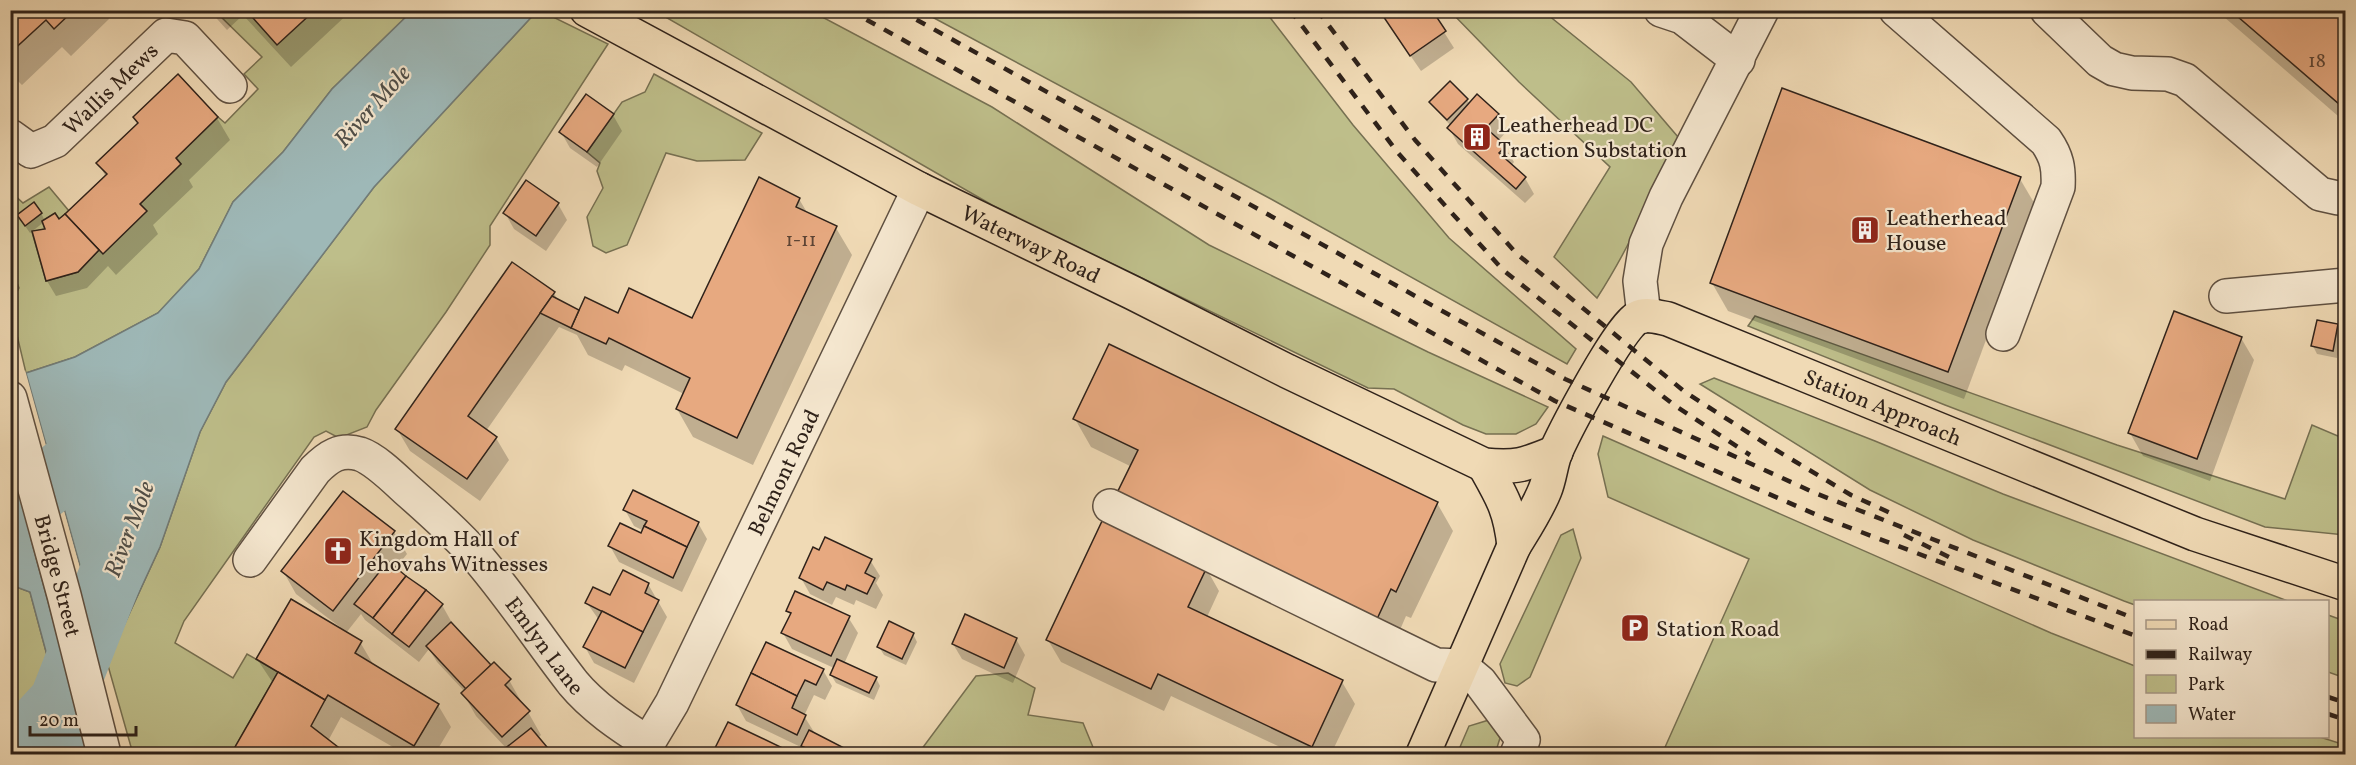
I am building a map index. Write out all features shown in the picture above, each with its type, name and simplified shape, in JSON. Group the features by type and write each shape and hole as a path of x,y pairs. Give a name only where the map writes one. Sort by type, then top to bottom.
{"main road":[{"name":"Waterway Road","path":"587,10 919,189 1287,371 1484,465 1511,467 1524,465 1556,452"},
{"path":"1423,754 1514,546 1532,518 1546,488 1556,452 1599,371 1627,325 1636,318 1644,316"},
{"name":"Station Approach","path":"1644,316 1668,320 2195,534 2346,584"},
{"path":"1484,465 1503,498 1511,518 1514,546"},
{"name":"Station Approach","path":"2273,560 2346,560"}],"street":[{"path":"1661,10 1682,17 1737,60"},
{"path":"1644,316 1640,281 1646,244 1666,197 1762,10"},
{"path":"1896,10 2046,141 2056,155 2059,169 2058,188 2002,334"},
{"path":"2047,10 2100,61 2114,69 2132,73 2168,74 2185,80 2320,194 2338,198 2346,197"},
{"name":"Wallis Mews","path":"10,136 31,151 55,141 166,35 185,38 230,86"},
{"name":"Belmont Road","path":"646,749 672,703 919,189"},
{"path":"2226,296 2346,285"},
{"name":"Bridge Street","path":"10,398 64,595 104,754"},
{"name":"Emlyn Lane","path":"250,560 315,470 328,457 342,453 360,454 386,471 451,529 529,621 575,684 646,749"},
{"path":"1110,506 1436,665 1461,666 1480,682 1523,740 1517,754"}],"green space":[{"path":"215,11 412,11 332,89 283,152 233,202 199,269 158,313 75,357 26,373 11,310 11,303 19,288 11,268 10,191 23,203 49,187 69,211 59,219 55,213 42,221 45,229 32,232 46,281 78,272 99,250 103,253 146,211 140,204 181,164 176,158 218,117 225,123 258,89 244,74 262,57"},
{"path":"537,11 608,44 490,226 490,245 446,312 376,410 367,427 339,438 326,431 314,437 184,621 175,643 233,678 247,654 278,672 231,754 133,754 107,662 160,547 200,432 226,382 374,187"},
{"path":"655,11 811,11 992,107 1209,245 1428,352 1548,407 1536,424 1516,434 1486,434 1463,425 1394,389 1368,388 992,205"},
{"path":"921,11 1265,11 1353,125 1449,238 1576,349 1567,364 1271,199"},
{"path":"1450,11 1543,11 1631,82 1678,137 1631,239 1597,298 1554,257 1610,167 1519,82"},
{"path":"654,74 762,133 745,160 697,161 666,153 627,245 606,253 593,246 587,217 603,188 597,171 600,163 587,152 622,102 645,92"},
{"path":"1755,316 2117,445 2285,499 2312,425 2345,439 2345,535 2265,527 1945,405 1748,326"},
{"path":"1714,378 2003,494 2285,600 2134,600 2134,605 2124,601 1973,540 1870,490 1700,384"},
{"path":"1603,436 2051,633 2134,666 2134,738 2323,738 2345,745 2345,754 1662,754 1749,559 1608,497 1598,454"},
{"path":"1573,529 1581,558 1530,677 1517,686 1505,683 1500,664 1561,535"},
{"path":"11,585 30,592 55,685 11,734"},
{"path":"2329,615 2345,621 2345,678 2329,672"},
{"path":"1008,673 1035,688 1028,715 1083,723 1095,752 1090,754 918,754 976,676"},
{"path":"1489,720 1500,738 1495,754 1457,754 1469,726"}],"water":[{"path":"412,11 537,11 374,187 226,382 200,432 160,547 107,662 26,373 75,357 158,313 199,269 233,202 283,152 332,89"},
{"path":"10,462 89,754 11,754 11,734 55,685 30,592 11,585"}],"pier":[{"path":"25,370 108,664 104,662 74,558 23,373"}],"building":[{"path":"10,10 74,10 54,29 46,20 10,53"},
{"path":"246,10 315,10 277,45"},
{"path":"1379,10 1432,10 1446,31 1410,56"},
{"path":"2230,10 2346,10 2346,110"},
{"path":"178,74 218,117 176,158 181,164 140,204 147,211 103,254 65,214 107,174 96,163 138,123 133,117"},
{"path":"1450,81 1468,99 1447,120 1429,102"},
{"name":"Leatherhead House","path":"1782,88 2021,177 1948,372 1710,283"},
{"path":"586,94 614,114 587,152 559,132"},
{"name":"Leatherhead DC Traction Substation","path":"1477,94 1499,114 1486,128 1506,146 1499,153 1526,177 1516,189 1447,128"},
{"path":"759,177 800,198 796,207 837,226 737,438 676,409 690,378 609,338 606,344 571,328 585,297 618,313 629,288 692,318"},
{"path":"526,180 559,203 536,236 503,213"},
{"path":"34,202 42,213 25,226 17,215"},
{"path":"55,213 59,219 65,214 99,250 78,272 46,281 32,231 45,229 42,221"},
{"path":"512,262 555,292 468,416 497,437 467,479 395,429"},
{"path":"552,296 579,310 571,328 540,313"},
{"path":"2174,311 2242,337 2197,459 2128,433"},
{"path":"2317,320 2338,324 2333,351 2311,346"},
{"path":"1109,344 1438,502 1396,592 1391,589 1377,619 1116,495 1138,450 1073,419"},
{"path":"633,490 699,522 687,547 644,526 647,521 623,510"},
{"name":"Kingdom Hall of Jehovahs Witnesses","path":"343,491 395,531 333,611 281,571"},
{"path":"1103,519 1207,567 1188,607 1343,680 1312,747 1158,674 1151,689 1046,640"},
{"path":"620,523 641,533 644,526 687,547 673,578 608,546"},
{"path":"825,537 872,559 865,573 875,578 867,594 847,585 845,590 827,582 823,590 799,578 813,547 819,550"},
{"path":"388,561 406,576 373,618 354,604"},
{"path":"623,570 649,583 645,593 659,600 643,632 585,603 593,587 610,595"},
{"path":"406,576 426,590 392,634 373,618"},
{"path":"426,590 443,604 409,647 392,634"},
{"path":"795,591 850,616 831,656 781,633 791,613 786,611"},
{"path":"291,599 362,641 355,653 439,704 414,746 328,695 325,700 256,659"},
{"path":"602,611 643,632 625,668 583,647"},
{"path":"965,614 1017,638 1004,668 952,644"},
{"path":"889,621 914,633 902,659 877,647"},
{"path":"451,622 491,665 466,689 426,646"},
{"path":"766,642 824,669 816,685 805,680 797,696 751,673"},
{"path":"837,659 877,677 869,693 830,675"},
{"path":"494,662 511,679 505,685 530,711 502,737 461,693"},
{"path":"278,672 325,700 311,726 347,754 231,754"},
{"path":"751,673 797,696 792,708 806,715 797,735 736,705"},
{"path":"728,722 791,752 790,754 712,754"},
{"path":"531,728 552,753 498,754"},
{"path":"809,730 848,750 846,754 820,754 801,746"}],"waterway":[{"path":"10,513 87,453 117,416"},
{"name":"River Mole","path":"13,754 61,702 126,536"}],"railway":[{"path":"849,10 1555,401 1824,518 2134,635"},
{"path":"899,10 1565,379 1815,493 2134,618"},
{"path":"1290,10 1398,153 1503,270 1674,405 1750,455"},
{"path":"1317,10 1415,140 1517,254 1685,392 1851,495 1897,516"},
{"path":"1904,535 1953,559"},
{"path":"2329,697 2346,703"},
{"path":"2329,714 2346,720"}],"place":[{"name":"Leatherhead DC Traction Substation","path":"1477,137"},
{"name":"Leatherhead House","path":"1865,230"},
{"name":"Kingdom Hall of Jehovahs Witnesses","path":"338,551"},
{"name":"Station Road","path":"1635,628"}]}
